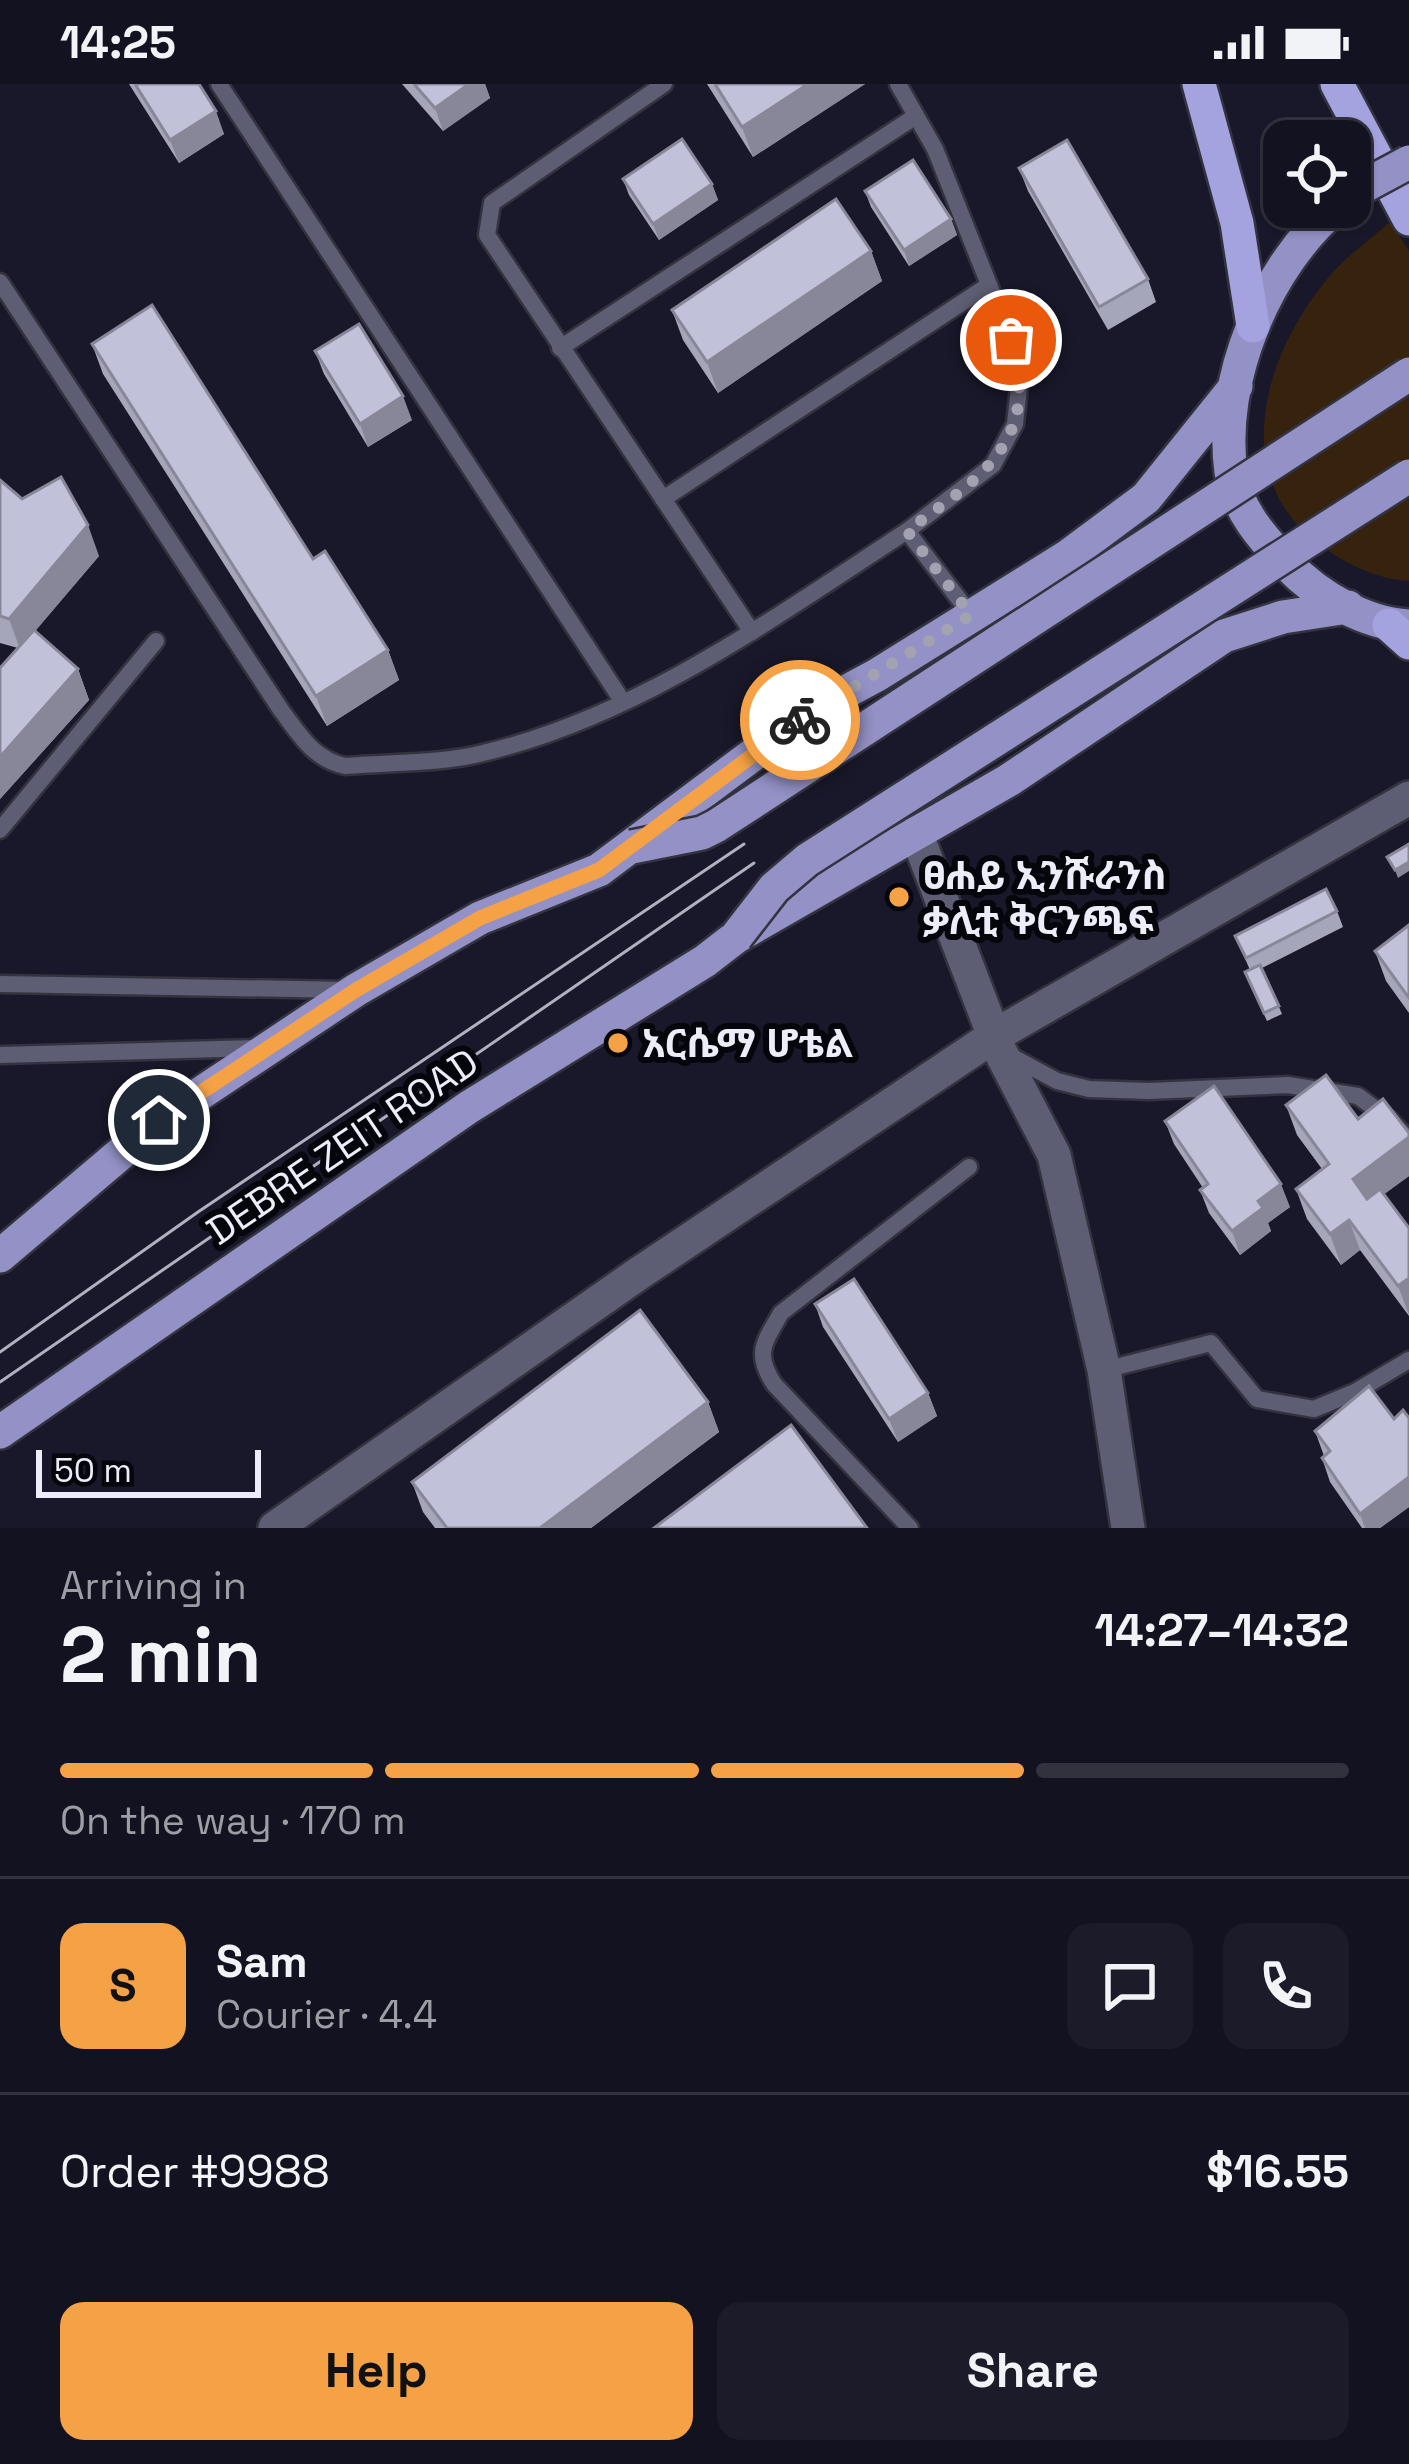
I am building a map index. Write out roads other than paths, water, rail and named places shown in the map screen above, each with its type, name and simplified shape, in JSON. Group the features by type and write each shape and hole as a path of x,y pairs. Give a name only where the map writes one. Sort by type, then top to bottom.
{"highway":[{"path":"1199,84 1237,223 1252,326"},
{"path":"1337,84 1409,219"}],"main road":[{"path":"1371,184 1409,162"},
{"path":"1320,228 1284,268 1252,326 1238,367 1231,475 1252,528 1306,583 1348,608 1403,631"},
{"path":"632,847 716,826 1409,374"},
{"path":"0,1256 159,1120 356,990 480,918 599,870 814,709 878,675 1068,556 1146,498 1236,386"},
{"path":"736,937 773,888 808,860 1409,476"},
{"path":"736,937 1009,780 1224,636 1283,617 1348,608"},
{"name":"DEBRE ZEIT ROAD","path":"0,1432 469,1107 736,937"}],"street":[{"path":"275,1528 638,1274 997,1043 1409,798"},
{"path":"916,833 997,1043 1054,1155 1104,1370 1128,1528"}],"lane":[{"path":"219,84 623,702"},
{"path":"664,84 492,202 487,235 752,632"},
{"path":"0,282 281,710 315,754 345,766 480,754 554,733 623,702 752,632 907,531 993,465 1015,424 1019,387 1011,340 935,149 898,84"},
{"path":"560,348 916,116"},
{"path":"663,499 989,285"},
{"path":"907,531 971,615"},
{"path":"0,830 156,641"},
{"path":"0,984 356,990"},
{"path":"997,1043 1057,1081 1089,1089 1288,1085 1358,1096 1409,1140"},
{"path":"0,1055 274,1048"},
{"path":"910,1528 774,1384 762,1365 763,1344 781,1313 969,1167"},
{"path":"1104,1370 1211,1342 1257,1399 1314,1409 1355,1392 1409,1360"}],"tram line":[{"path":"0,1352 198,1212 744,844"},
{"path":"0,1382 754,863"}],"place":[{"name":"ፀሐይ ኢንሹራንስ ቃሊቲ ቅርንጫፍ","path":"899,897"},
{"name":"አርሴማ ሆቴል","path":"618,1043"}]}
